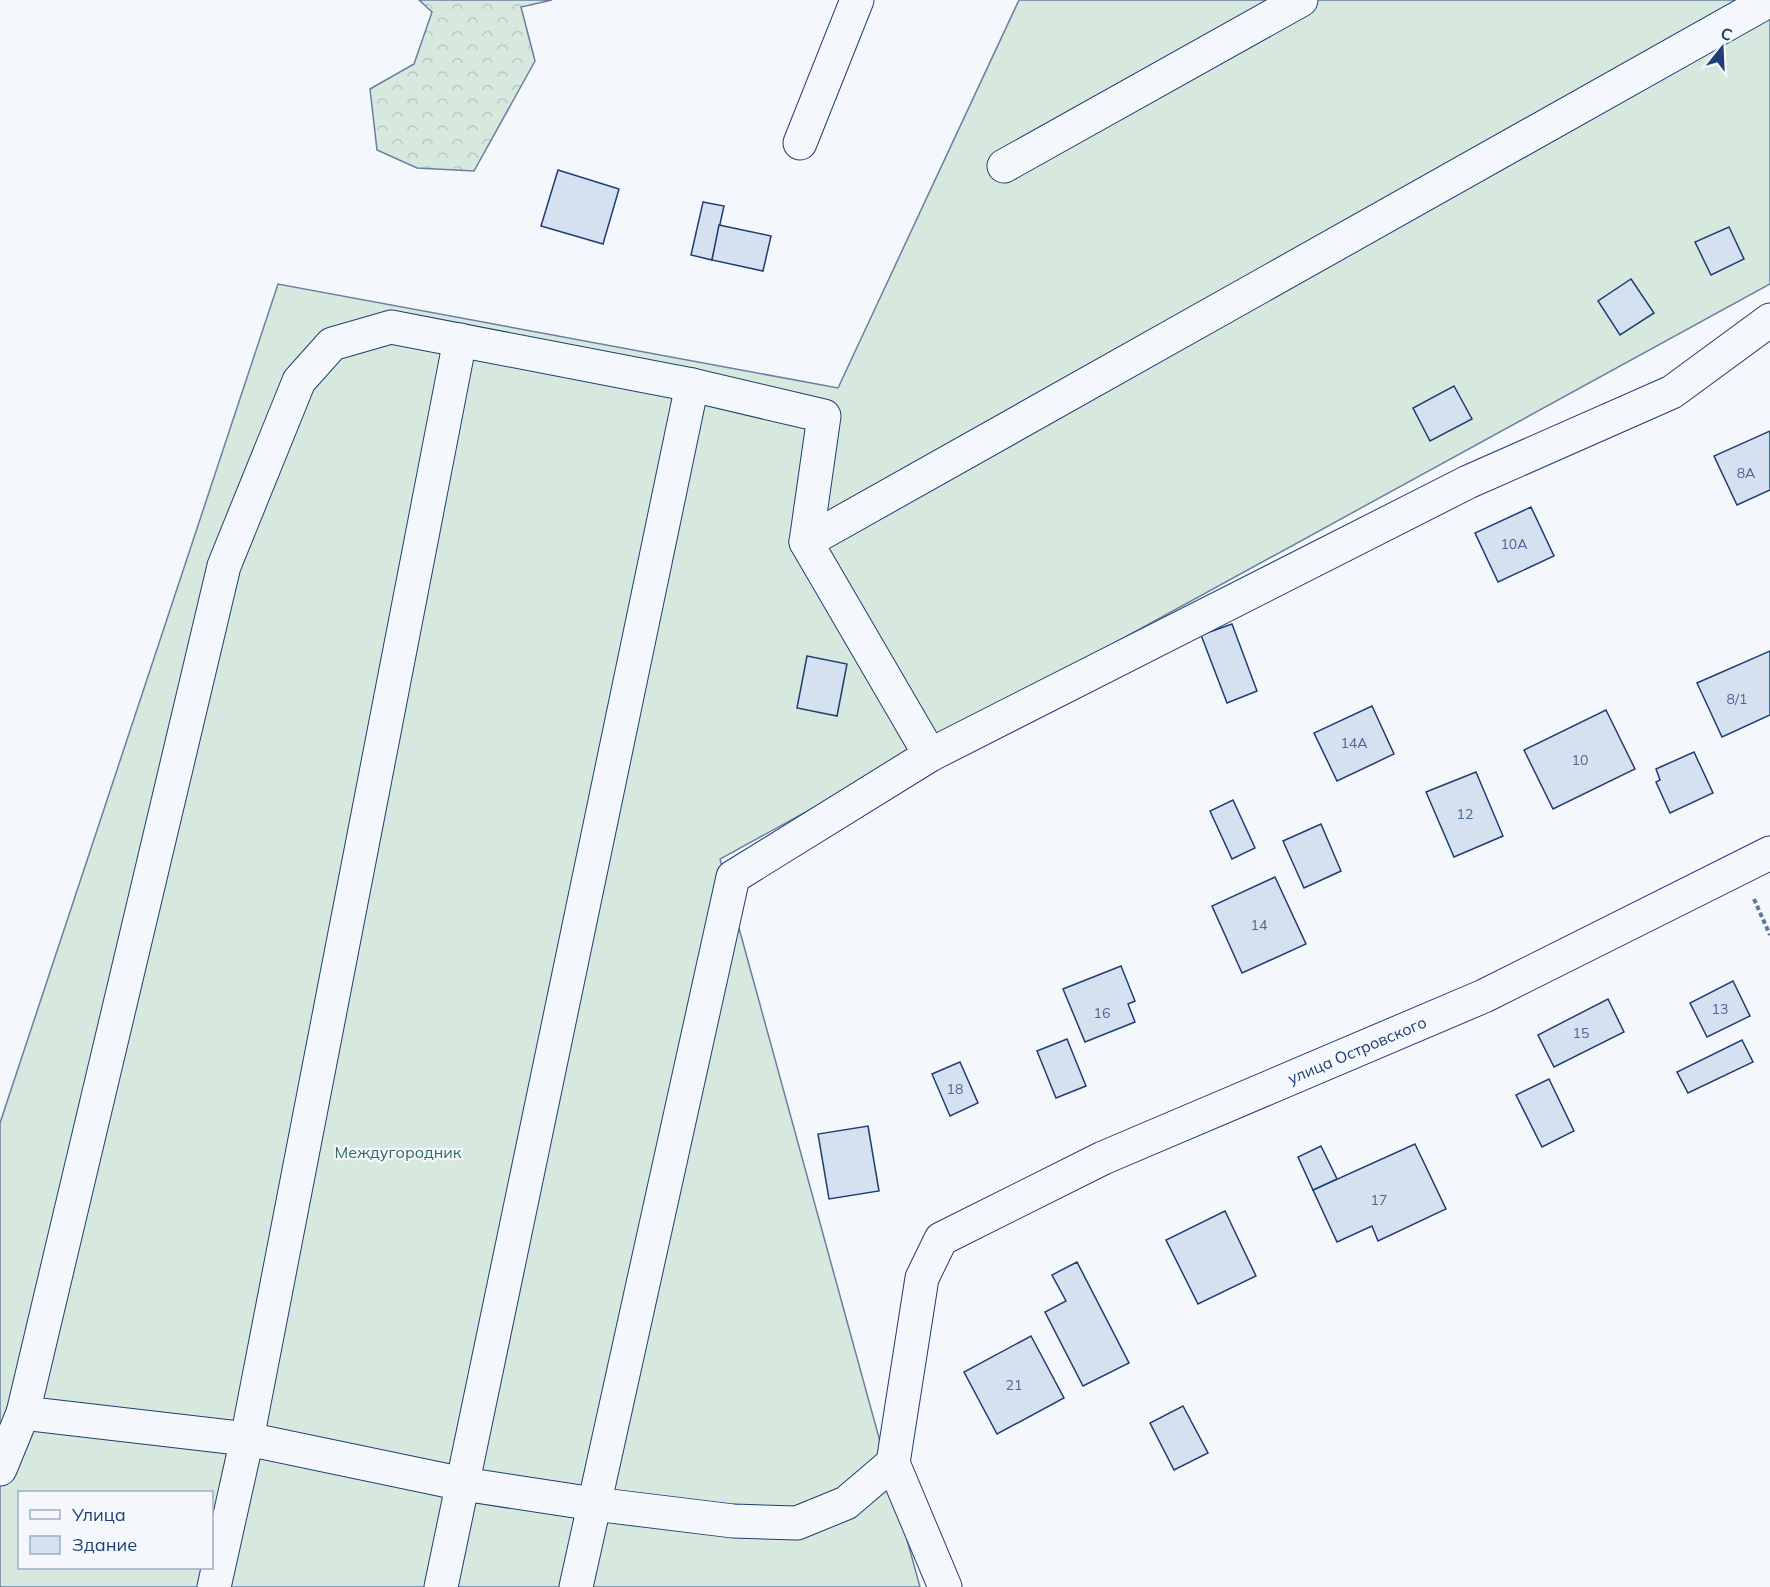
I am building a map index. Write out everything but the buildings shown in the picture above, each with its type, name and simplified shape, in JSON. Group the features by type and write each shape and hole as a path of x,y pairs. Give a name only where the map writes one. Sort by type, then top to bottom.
{"street":[{"path":"800,143 856,0"},
{"path":"1004,166 1301,0"},
{"path":"806,542 1770,0"},
{"path":"576,1587 733,877 930,755 1468,482 1672,392 1770,320"},
{"path":"0,1469 23,1413 224,566 299,381 332,344 391,327 692,385 824,416 806,542 930,755"},
{"path":"214,1587 247,1439 460,340"},
{"path":"441,1587 692,385"},
{"name":"улица Островского","path":"893,1463 922,1278 941,1239 1103,1158 1484,996 1770,854"},
{"path":"23,1413 247,1439 463,1484 594,1504 733,1521 797,1523 846,1503 893,1463 945,1587"}],"green space":[{"path":"419,0 552,0 521,7 535,61 474,171 417,168 377,150 370,89 414,64 432,12"},
{"name":"Междугородник","path":"1019,0 1770,0 1770,284 720,859 920,1587 0,1587 0,1123 278,284 838,388"}]}
